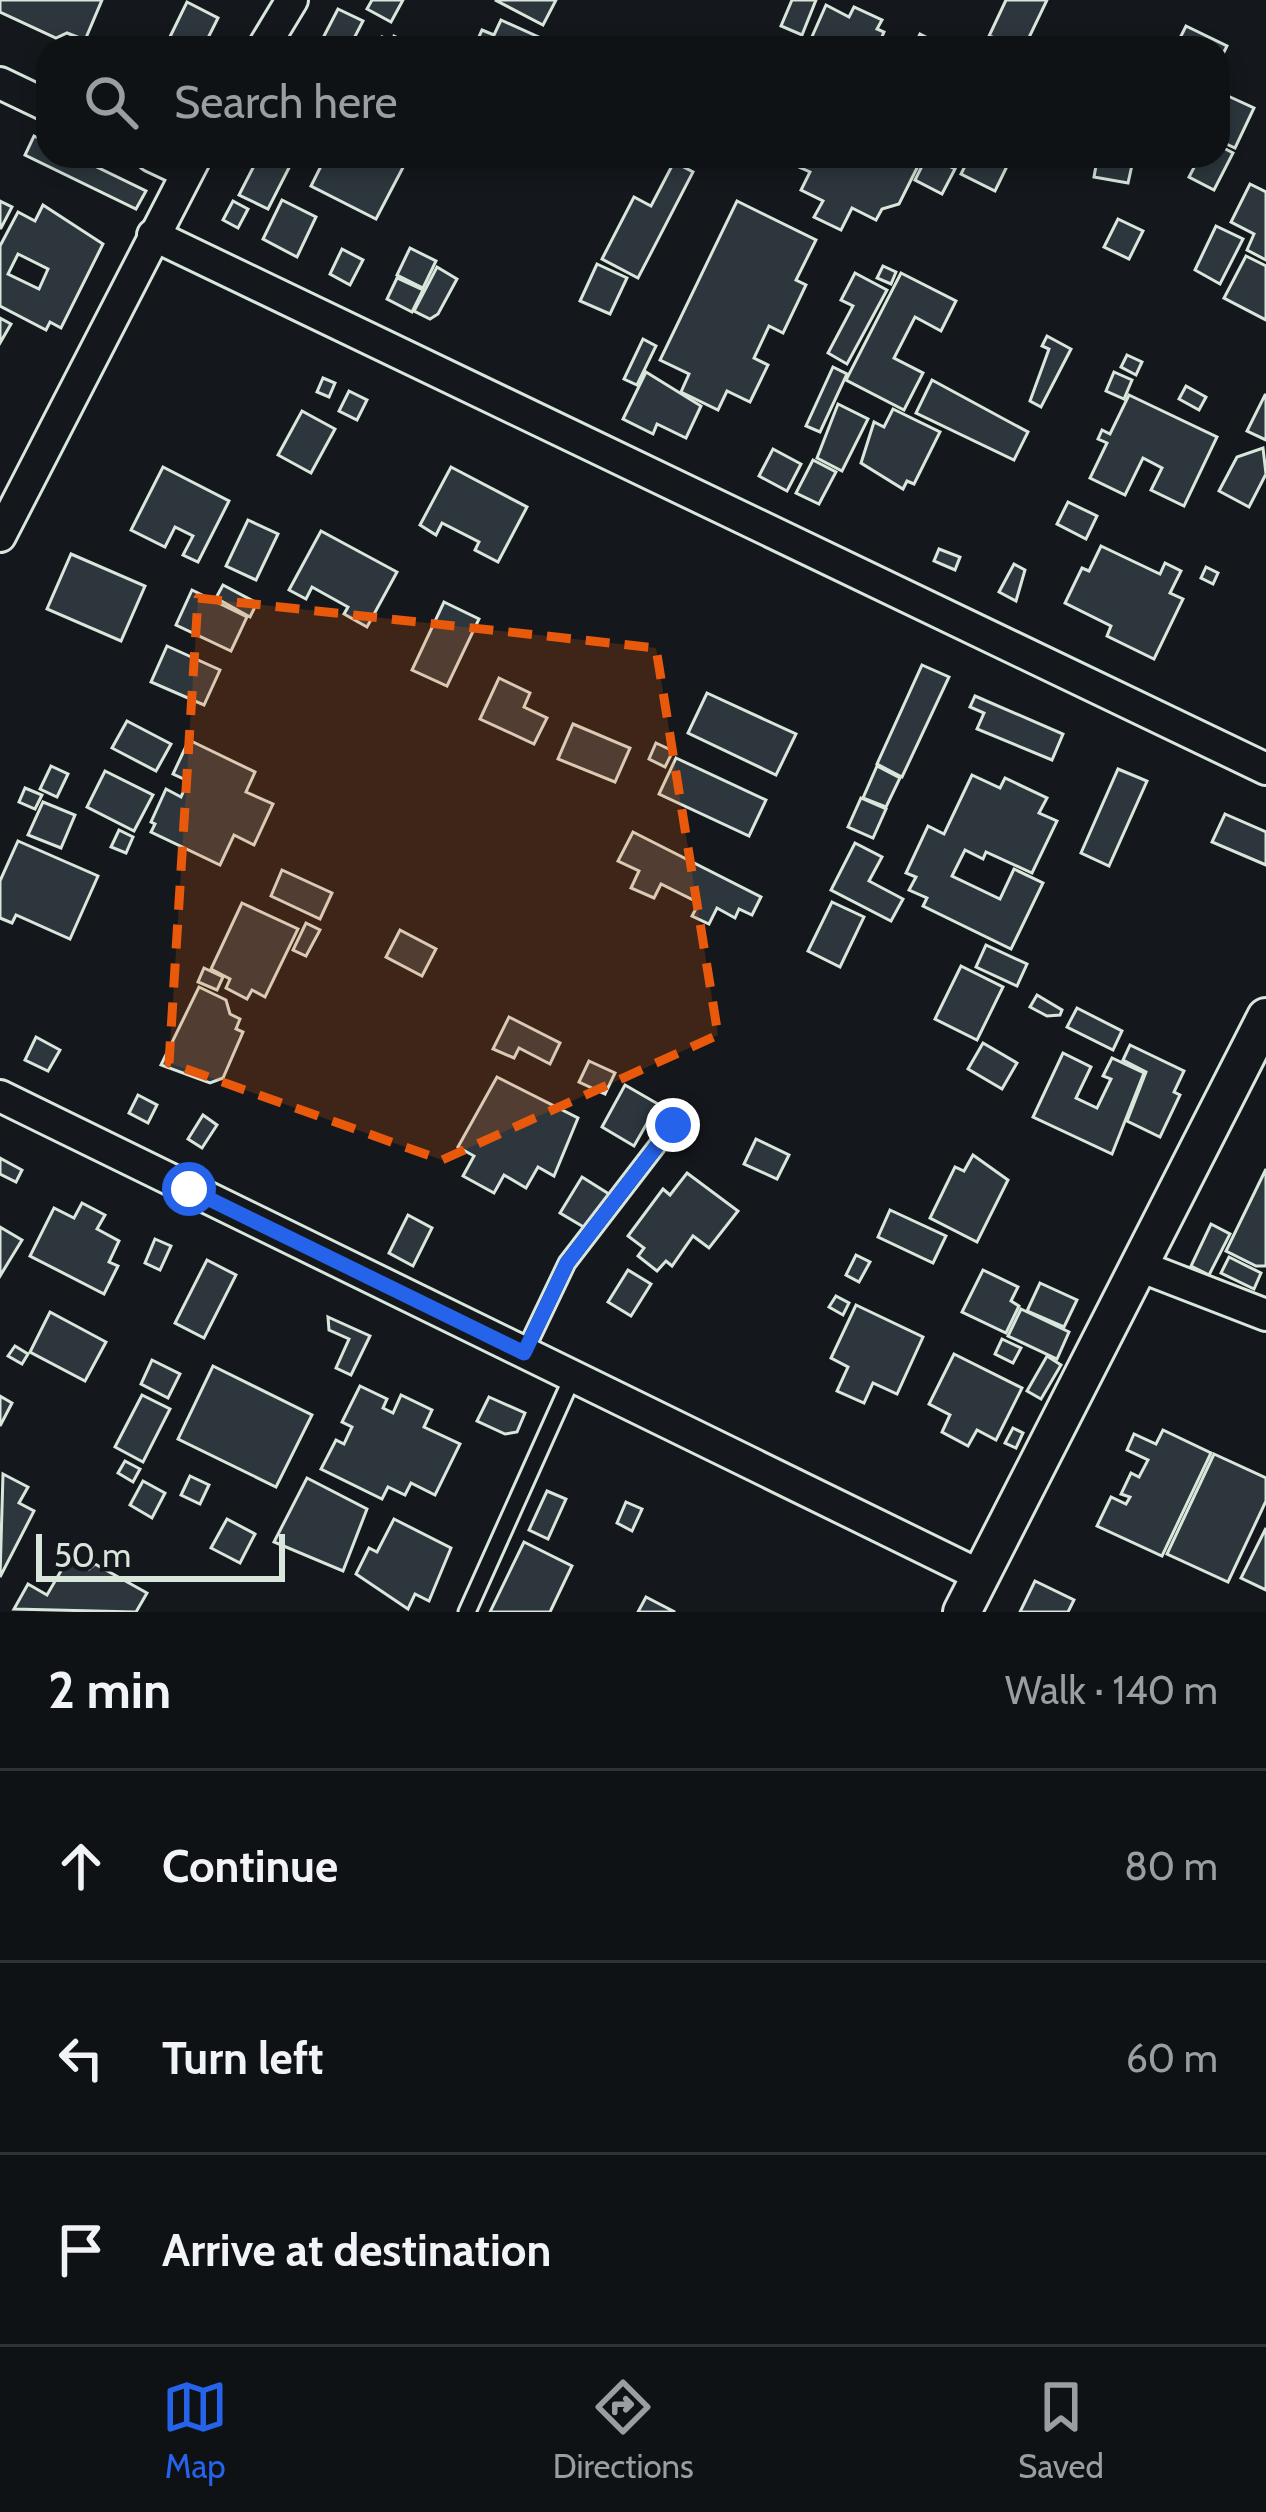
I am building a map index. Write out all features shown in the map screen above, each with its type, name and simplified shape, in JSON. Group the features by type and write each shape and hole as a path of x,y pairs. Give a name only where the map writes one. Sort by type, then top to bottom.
{"street":[{"path":"270,36 292,0"},
{"path":"0,83 36,100"},
{"path":"0,536 189,168"},
{"path":"153,235 1266,769"},
{"path":"962,1612 1266,1017"},
{"path":"0,1096 981,1576"},
{"path":"1142,1267 1266,1315"}],"lane":[{"path":"524,1353 567,1263 673,1125"},
{"path":"466,1612 573,1376"}],"highlighted area":[{"path":"198,598 656,648 718,1035 442,1160 169,1063"}],"building":[{"path":"0,0 102,0 87,36 52,36 0,12"},
{"path":"372,0 403,0 391,22 367,9"},
{"path":"495,0 556,0 543,25"},
{"path":"792,0 816,0 802,35 781,26"},
{"path":"1006,0 1047,0 1030,36 989,36"},
{"path":"187,2 218,18 209,36 170,36"},
{"path":"826,5 849,17 854,7 882,20 877,29 884,32 882,36 812,36"},
{"path":"338,9 363,21 355,36 324,36"},
{"path":"501,20 536,36 479,36 482,30 494,35"},
{"path":"1186,26 1206,36 1181,36"},
{"path":"1230,97 1254,108 1235,148 1230,146"},
{"path":"34,136 36,137 36,160 25,155"},
{"path":"52,168 99,168 146,191 136,209"},
{"path":"253,168 289,168 268,209 239,195"},
{"path":"320,168 403,168 376,219 311,186"},
{"path":"671,168 693,172 638,278 602,259 634,197 651,206"},
{"path":"801,168 917,168 899,204 882,209 876,220 852,208 841,230 814,217 823,201 801,190 810,172"},
{"path":"921,168 955,169 942,194 915,180"},
{"path":"964,168 1006,168 995,191 961,174"},
{"path":"1096,168 1131,168 1128,183 1094,177"},
{"path":"1194,168 1225,168 1214,190 1189,177"},
{"path":"1250,184 1266,192 1266,260 1247,250 1254,234 1231,222"},
{"path":"282,200 316,217 297,257 263,239"},
{"path":"0,201 12,207 1,228 0,228"},
{"path":"233,201 248,209 238,228 223,220"},
{"path":"737,201 816,240 796,280 806,285 783,333 769,326 754,358 768,365 750,402 727,391 718,410 681,392 689,374 660,360"},
{"path":"43,205 103,244 61,328 50,322 46,330 0,306 0,246 18,212 35,221","holes":["18,254 48,269 39,289 8,274"]},
{"path":"1118,219 1143,231 1129,259 1104,247"},
{"path":"1216,226 1243,239 1220,284 1195,270"},
{"path":"410,248 436,261 423,288 397,275"},
{"path":"342,249 363,260 350,285 330,274"},
{"path":"1246,256 1266,266 1266,320 1224,298"},
{"path":"597,264 627,278 610,314 580,301"},
{"path":"883,266 896,272 891,284 877,278"},
{"path":"437,267 457,279 438,314 430,319 414,311"},
{"path":"855,273 887,290 847,364 828,353 853,306 841,300"},
{"path":"901,273 956,301 941,331 915,317 894,358 923,373 904,410 846,380"},
{"path":"397,278 423,290 412,312 387,299"},
{"path":"0,318 11,324 0,343"},
{"path":"1047,336 1071,349 1041,407 1030,401 1049,349 1042,346"},
{"path":"643,339 656,346 637,385 624,379"},
{"path":"1127,355 1142,362 1136,375 1121,367"},
{"path":"833,367 847,374 820,432 806,426"},
{"path":"646,372 701,406 686,438 657,424 653,434 623,419"},
{"path":"1114,372 1132,380 1124,399 1106,391"},
{"path":"323,378 335,383 329,397 317,392"},
{"path":"932,380 1028,432 1014,460 916,413"},
{"path":"1186,386 1206,397 1199,410 1179,399"},
{"path":"349,391 367,400 357,420 339,411"},
{"path":"1129,395 1217,437 1184,506 1151,490 1162,468 1143,458 1125,495 1090,478 1107,443 1098,439 1102,430 1110,434"},
{"path":"1266,395 1266,440 1247,431"},
{"path":"838,404 868,419 842,471 817,458"},
{"path":"893,409 940,432 914,484 907,481 903,489 861,463 874,422 884,427"},
{"path":"302,411 335,429 311,473 278,455"},
{"path":"1263,448 1266,474 1249,507 1219,491 1237,457"},
{"path":"773,449 801,464 787,491 759,476"},
{"path":"813,460 836,472 819,504 796,493"},
{"path":"163,467 229,501 198,562 183,555 193,536 175,527 165,547 131,530"},
{"path":"451,467 527,507 498,562 475,550 479,542 442,523 436,535 420,525"},
{"path":"1068,502 1097,516 1086,539 1057,524"},
{"path":"248,520 278,534 256,580 226,566"},
{"path":"321,531 397,572 367,627 344,614 348,607 312,587 306,599 289,590"},
{"path":"1101,546 1160,574 1165,563 1181,571 1170,593 1183,599 1154,659 1107,636 1111,626 1065,603 1082,568 1089,571"},
{"path":"939,549 960,557 955,570 934,561"},
{"path":"71,554 145,586 121,641 47,609"},
{"path":"1014,564 1025,570 1016,601 999,592"},
{"path":"1206,567 1218,573 1213,584 1201,578"},
{"path":"223,585 257,603 250,617 216,598"},
{"path":"192,590 247,617 231,651 176,625"},
{"path":"444,602 479,619 447,686 412,670"},
{"path":"167,646 220,670 204,705 151,682"},
{"path":"922,665 949,677 902,777 877,764"},
{"path":"499,678 530,693 524,707 547,718 534,744 480,719"},
{"path":"707,693 796,734 776,775 688,733"},
{"path":"975,696 1063,734 1052,760 977,729 984,713 970,707"},
{"path":"127,721 171,744 156,771 112,748"},
{"path":"573,724 630,748 615,782 558,759"},
{"path":"189,740 255,772 246,792 273,804 254,845 234,835 220,865 151,832 166,789 181,797 188,781 173,774"},
{"path":"656,743 673,751 665,767 649,759"},
{"path":"676,758 766,800 749,836 659,794"},
{"path":"51,766 68,774 57,797 40,789"},
{"path":"877,766 900,778 886,807 863,798"},
{"path":"1118,769 1147,781 1109,866 1081,853"},
{"path":"105,771 153,795 134,831 87,807"},
{"path":"972,775 1000,788 1005,778 1047,798 1039,813 1057,821 1032,873 986,852 983,859 965,850 952,876 1000,899 1014,869 1043,883 1011,949 923,906 927,898 909,890 916,877 906,873 928,826 944,834"},
{"path":"25,788 42,795 35,809 19,802"},
{"path":"861,798 886,809 873,838 848,827"},
{"path":"43,802 75,815 61,848 28,835"},
{"path":"1225,814 1266,832 1266,865 1212,842"},
{"path":"119,830 133,837 126,853 111,847"},
{"path":"633,832 761,897 752,915 739,909 735,918 717,908 709,924 692,916 699,903 661,884 654,898 631,888 639,871 618,861"},
{"path":"18,841 98,876 70,939 16,915 12,923 0,918 0,881"},
{"path":"855,843 882,857 869,881 903,899 891,921 831,890"},
{"path":"282,870 332,893 320,919 271,896"},
{"path":"832,902 864,917 840,967 808,951"},
{"path":"242,903 298,929 265,997 252,990 247,999 226,988 230,979 211,969"},
{"path":"306,923 320,930 306,956 293,950"},
{"path":"400,930 436,949 422,976 386,957"},
{"path":"986,945 1027,964 1017,986 976,967"},
{"path":"961,966 1003,987 977,1040 935,1019"},
{"path":"204,968 223,977 217,990 198,982"},
{"path":"199,987 226,1000 230,1014 240,1019 236,1029 243,1032 223,1078 210,1083 161,1065"},
{"path":"1037,995 1062,1010 1060,1015 1047,1016 1030,1007"},
{"path":"1077,1008 1122,1031 1113,1050 1067,1027"},
{"path":"509,1017 560,1043 550,1064 519,1048 514,1058 493,1049"},
{"path":"36,1037 60,1050 48,1071 25,1060"},
{"path":"983,1043 1017,1063 1002,1089 968,1069"},
{"path":"1130,1045 1184,1071 1174,1092 1180,1095 1160,1137 1127,1121 1146,1072 1123,1060"},
{"path":"1063,1053 1091,1067 1076,1098 1097,1108 1111,1079 1103,1076 1112,1058 1144,1073 1112,1154 1033,1117"},
{"path":"589,1061 615,1073 605,1094 579,1082"},
{"path":"497,1077 578,1118 554,1176 538,1167 526,1188 504,1175 494,1193 463,1176 474,1156 458,1147"},
{"path":"625,1085 658,1104 634,1146 602,1127"},
{"path":"138,1095 157,1105 148,1123 129,1113"},
{"path":"203,1115 217,1125 202,1148 188,1139"},
{"path":"756,1139 789,1155 777,1179 744,1164"},
{"path":"973,1155 1008,1180 977,1242 930,1218 955,1167 964,1171"},
{"path":"0,1158 22,1170 16,1182 0,1174"},
{"path":"1266,1169 1266,1266 1256,1266 1226,1251"},
{"path":"687,1173 738,1211 709,1248 693,1236 672,1266 666,1261 657,1271 638,1256 644,1248 628,1236 663,1189 670,1195"},
{"path":"582,1177 609,1194 587,1229 560,1213"},
{"path":"82,1203 105,1215 97,1229 119,1241 109,1262 118,1266 104,1294 30,1256 54,1208 74,1218"},
{"path":"890,1210 946,1236 933,1263 878,1237"},
{"path":"408,1215 432,1228 413,1266 389,1253"},
{"path":"1211,1224 1230,1234 1209,1275 1191,1266"},
{"path":"0,1227 22,1240 0,1276"},
{"path":"155,1239 171,1246 160,1270 145,1263"},
{"path":"856,1255 870,1262 859,1282 846,1275"},
{"path":"1229,1257 1261,1273 1254,1289 1221,1273"},
{"path":"207,1260 236,1275 204,1338 175,1323"},
{"path":"628,1270 651,1284 631,1316 608,1302"},
{"path":"983,1270 1018,1287 1011,1301 1019,1306 1006,1333 962,1312"},
{"path":"1040,1283 1077,1300 1064,1327 1027,1311"},
{"path":"836,1296 849,1303 843,1315 829,1307"},
{"path":"856,1305 923,1337 897,1394 873,1383 864,1403 837,1391 848,1367 831,1358"},
{"path":"1021,1309 1069,1332 1057,1359 1008,1336"},
{"path":"50,1312 106,1342 85,1381 30,1352"},
{"path":"328,1317 370,1336 351,1375 336,1368 349,1339 329,1330"},
{"path":"1002,1339 1021,1348 1013,1363 995,1354"},
{"path":"15,1346 28,1354 22,1364 8,1356"},
{"path":"954,1354 1022,1388 996,1440 977,1430 968,1446 942,1432 950,1415 929,1404"},
{"path":"1047,1356 1061,1365 1041,1399 1027,1391"},
{"path":"152,1360 180,1374 168,1398 141,1384"},
{"path":"213,1366 312,1415 276,1487 178,1439"},
{"path":"360,1386 387,1399 383,1408 393,1413 401,1395 432,1410 424,1427 460,1444 435,1495 411,1483 405,1495 388,1487 382,1499 321,1469 336,1440 344,1444 352,1427 342,1422"},
{"path":"142,1395 170,1409 143,1462 115,1447"},
{"path":"0,1396 12,1403 0,1426"},
{"path":"489,1397 525,1413 517,1432 505,1434 477,1421"},
{"path":"1013,1428 1023,1433 1016,1448 1005,1443"},
{"path":"1163,1430 1211,1453 1162,1556 1097,1526 1111,1497 1126,1504 1130,1497 1121,1494 1131,1473 1139,1477 1148,1460 1127,1450 1134,1434 1156,1444"},
{"path":"1214,1454 1266,1478 1266,1501 1228,1582 1167,1554"},
{"path":"125,1461 140,1469 133,1482 118,1473"},
{"path":"3,1474 28,1487 19,1503 34,1511 0,1577"},
{"path":"190,1476 209,1485 200,1504 181,1495"},
{"path":"307,1478 367,1509 343,1571 274,1542"},
{"path":"143,1481 165,1493 152,1518 130,1505"},
{"path":"547,1491 566,1499 548,1539 529,1530"},
{"path":"626,1502 642,1509 632,1531 617,1523"},
{"path":"227,1519 255,1534 240,1563 211,1548"},
{"path":"394,1519 451,1548 429,1601 415,1594 408,1609 356,1574 369,1548 377,1552"},
{"path":"1266,1528 1266,1590 1241,1578"},
{"path":"524,1542 572,1566 550,1612 490,1612"},
{"path":"69,1557 89,1569 95,1564 147,1593 136,1612 14,1609 28,1584 47,1595"},
{"path":"1035,1581 1074,1600 1068,1612 1020,1612"},
{"path":"646,1597 675,1612 638,1612"}],"route":[{"path":"189,1189 524,1353 567,1263 673,1125"}]}
